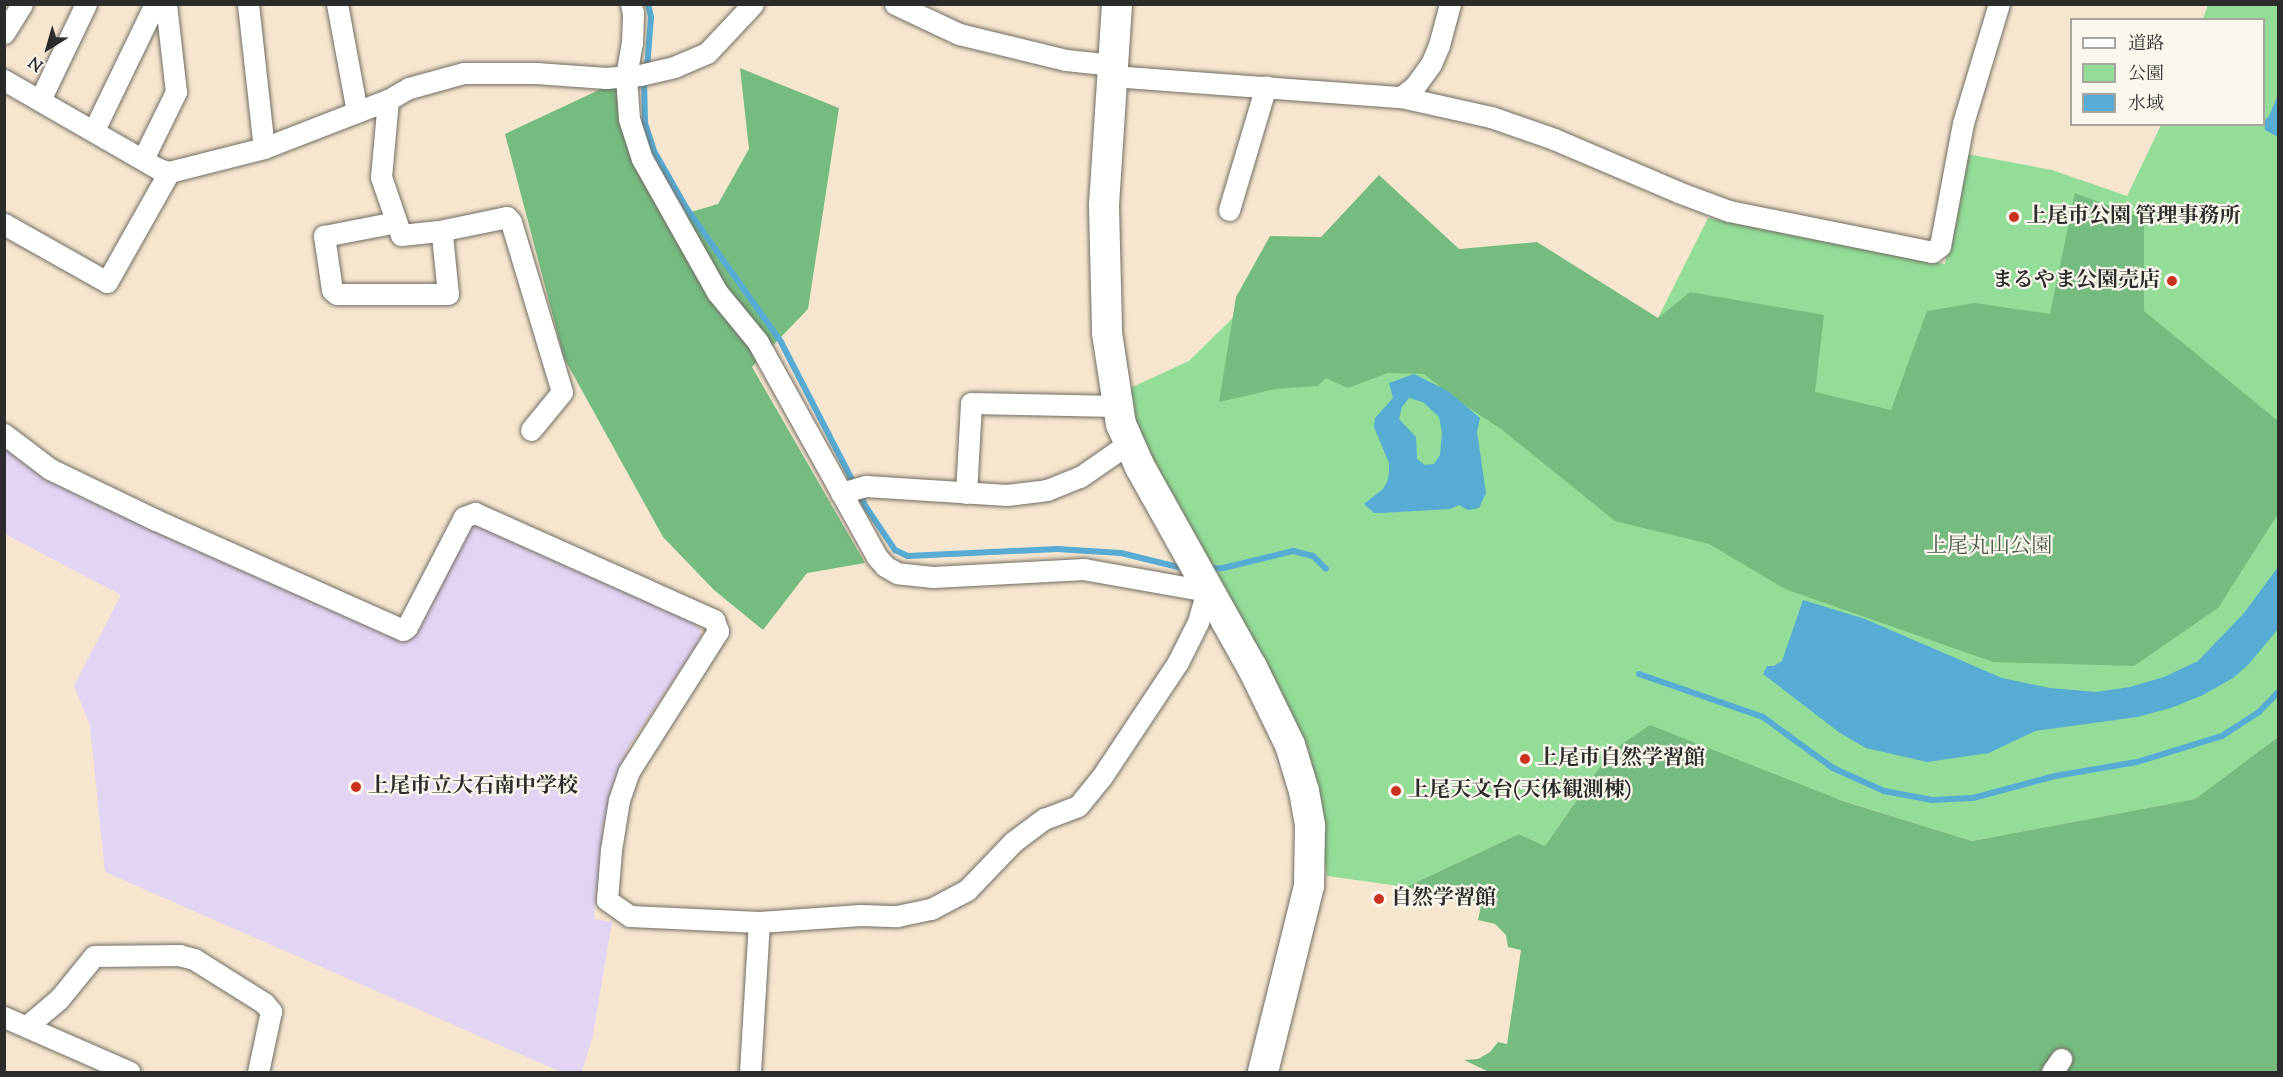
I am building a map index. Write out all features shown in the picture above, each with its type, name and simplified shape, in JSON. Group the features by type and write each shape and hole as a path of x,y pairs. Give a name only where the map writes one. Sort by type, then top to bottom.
{"street":[{"path":"4,33 22,4"},
{"path":"40,100 86,4"},
{"path":"94,130 155,4"},
{"path":"143,159 176,92 166,4"},
{"path":"248,4 264,148"},
{"path":"337,4 357,112"},
{"path":"631,4 632,43 626,76 628,119 642,159 717,292 758,342 877,557 897,573 933,576 1084,569 1207,591"},
{"path":"4,80 169,172 264,148 388,100 409,88 464,73 536,73 606,78 674,67 707,53 753,4"},
{"path":"895,4 958,34 1112,71 1401,97 1491,117 1554,139 1678,192 1729,211 1932,252 1940,246 1963,123 1999,4"},
{"path":"1117,4 1104,206 1107,333 1117,406 1129,443 1207,591 1252,667 1290,745 1304,791 1310,826 1309,886 1263,1072"},
{"path":"1401,97 1415,86 1431,64 1439,45 1450,4"},
{"path":"1229,210 1266,86"},
{"path":"388,100 381,177 401,235 439,231 507,217 511,222 562,392 531,430"},
{"path":"4,224 107,282 169,172"},
{"path":"396,222 324,236 332,290 337,294 448,294 442,235 439,231"},
{"path":"966,494 971,403 1117,406"},
{"path":"4,434 50,469 156,520 403,630 407,627 464,518 475,513 714,620 718,631 629,771 619,800 607,900 630,916 759,922 861,915 897,916 931,909 967,890 1013,842 1044,819 1078,806 1101,778 1179,662 1198,622 1207,591"},
{"path":"841,493 866,486 1007,495 1047,490 1080,477 1129,443"},
{"path":"750,1072 759,922"},
{"path":"27,1026 59,999 94,956 179,955 194,959 264,1003 271,1011 258,1072"},
{"path":"4,1017 130,1072"}],"shaded area":[{"name":"上尾市立大石南中学校","path":"4,446 145,524 407,640 466,528 480,524 698,624 702,637 628,748 603,825 594,919 612,922 593,1035 582,1072 561,1072 105,872 90,726 74,686 121,595 5,534"}],"green space":[{"name":"上尾丸山公園","path":"2208,5 2278,5 2278,737 2195,799 1972,841 1837,799 1610,752 1545,846 1519,834 1406,887 1327,876 1309,750 1232,607 1184,525 1136,427 1128,389 1189,361 1240,311 1658,318 1708,218 1945,264 1967,154 2052,170 2127,196 2161,126 2265,126 2265,18 2203,18"},
{"path":"740,68 839,108 808,309 752,367 865,563 807,573 763,630 714,590 663,537 564,358 505,134 616,82 664,220 718,204 749,149"},
{"path":"1379,175 1459,249 1537,242 1658,318 1690,292 1824,315 1815,392 1891,410 1927,311 1975,303 2050,314 2075,193 2144,219 2144,311 2278,421 2278,514 2218,608 2134,666 1993,662 1785,589 1709,544 1615,521 1501,429 1457,400 1424,374 1388,373 1348,388 1326,378 1318,386 1275,389 1219,402 1236,297 1270,236 1321,237"},
{"path":"1650,725 1843,801 1972,841 2195,799 2278,737 2278,1072 1489,1072 1464,1060 1478,1059 1490,1052 1498,1042 1507,1044 1521,950 1508,947 1506,935 1495,924 1478,920 1481,906 1406,887 1519,834 1545,846 1610,752"}],"water":[{"path":"2278,95 2278,136 2265,130 2265,120"},
{"path":"1414,374 1448,391 1480,418 1477,432 1486,493 1479,508 1468,510 1459,505 1450,509 1374,513 1364,504 1383,489 1389,473 1389,463 1374,427 1375,418 1393,398 1389,383","holes":["1409,398 1423,402 1439,417 1442,433 1440,455 1434,464 1425,465 1417,459 1416,437 1399,419 1402,407"]},
{"path":"2278,567 2278,629 2248,665 2233,678 2203,695 2171,708 2137,717 2035,731 1989,753 1927,762 1866,748 1840,733 1763,674 1767,666 1774,666 1782,661 1803,600 1865,619 2002,678 2050,688 2096,692 2130,687 2164,677 2198,661 2244,613"}],"waterway":[{"path":"647,69 651,17 648,4"},
{"path":"644,79 645,123 654,151 687,209 781,342 866,507 895,550 908,556 1057,549 1121,553 1186,569"},
{"path":"1208,569 1223,568 1293,551 1313,556 1326,569"},
{"path":"1639,674 1763,717 1833,768 1884,791 1932,800 1973,798 2055,776 2137,762 2222,736 2259,712 2278,692"}],"place":[{"name":"上尾市公園 管理事務所","path":"2014,217"},
{"name":"まるやま公園売店","path":"2172,281"},
{"name":"上尾市自然学習館","path":"1525,759"},
{"name":"上尾市立大石南中学校","path":"356,787"},
{"name":"上尾天文台(天体観測棟)","path":"1396,791"},
{"name":"自然学習館","path":"1379,899"}]}
